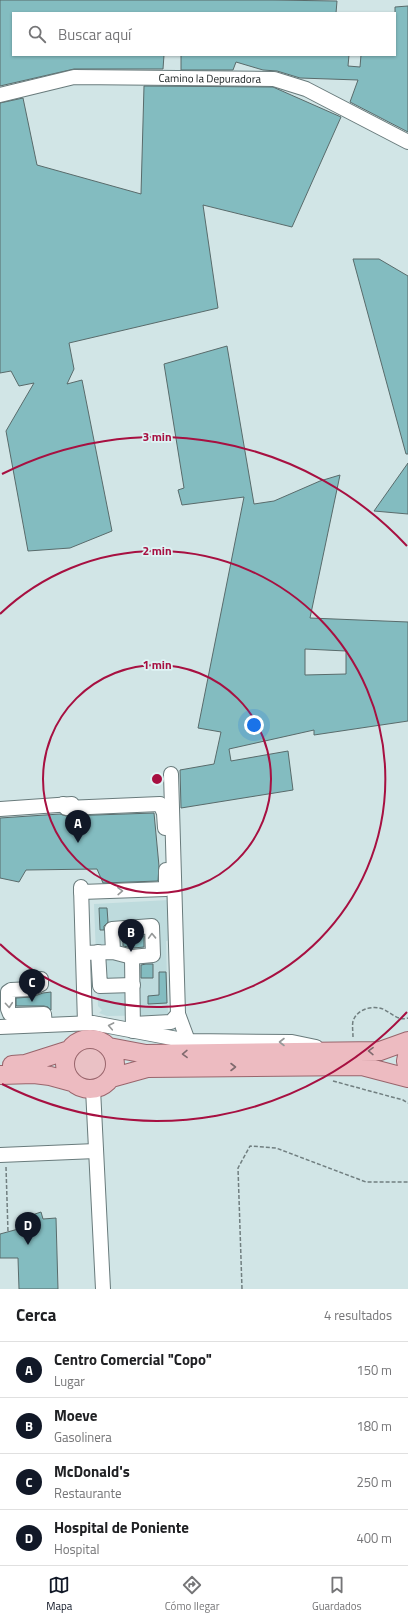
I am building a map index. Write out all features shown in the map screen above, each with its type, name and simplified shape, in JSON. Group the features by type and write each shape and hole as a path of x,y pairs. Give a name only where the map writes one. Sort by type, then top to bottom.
{"main road":[{"path":"88,1039 96,1039 109,1047 115,1062 111,1078 106,1083 93,1089 79,1087 72,1082 67,1075 65,1067 65,1058 69,1050 80,1040 88,1039"},
{"path":"109,1047 146,1054 334,1052 380,1051 408,1041"},
{"path":"0,1065 26,1064 69,1050"},
{"path":"408,1052 406,1061 408,1071"},
{"path":"111,1078 147,1068 362,1066 408,1078"},
{"path":"0,1075 34,1074 50,1076 72,1082"}],"street":[{"name":"Camino la Depuradora","path":"0,95 74,77 274,79 306,88 408,142"},
{"path":"171,774 178,1014 188,1041"},
{"path":"0,809 151,797 151,802"},
{"path":"63,804 66,808 160,804 164,813 166,889 81,889 85,1023"},
{"path":"83,953 113,952 132,957 153,955 152,926 112,929 113,952"},
{"path":"98,952 100,986 132,985"},
{"path":"132,957 133,1027"},
{"path":"41,979 41,984 31,989 11,990 8,992 8,1009 10,1014 14,1015 44,1014 44,1025"},
{"path":"133,1027 171,1022 178,1014"},
{"path":"0,1027 93,1023 133,1027 188,1041 292,1042 334,1052"},
{"path":"93,1089 103,1289"},
{"path":"3,1155 96,1151"}],"path":[{"path":"353,1051 352,1023 361,1010 372,1007 384,1009 394,1016 405,1019 408,1018"},
{"path":"327,1079 403,1100 408,1103"},
{"path":"242,1289 238,1168 250,1146 276,1148 366,1182 408,1182"},
{"path":"3,1155 8,1232"}],"shaded area":[{"path":"169,900 170,940 166,941 168,1015 107,1016 99,1013 102,1010 98,1006 94,904"},
{"path":"86,1043 94,1043 102,1046 108,1052 111,1064 108,1076 102,1082 94,1085 86,1085 78,1082 72,1076 69,1068 69,1060 72,1052 78,1046"}],"building":[{"path":"0,0 337,1 336,12 12,12 12,56 164,56 163,69 74,69 0,86"},
{"path":"408,6 408,132 350,102 358,80 300,78 277,71 263,70 236,62 233,70 181,70 181,56 349,56 348,66 360,67 361,56 396,56 395,7"},
{"path":"144,86 273,87 341,117 292,227 203,205 218,308 69,343 74,369 67,384 82,380 112,531 70,548 28,551 6,431 34,383 19,386 11,371 0,373 0,103 23,98 37,165 141,194"},
{"path":"353,259 379,259 408,276 408,454 406,454"},
{"path":"227,346 254,504 274,501 320,481 340,475 310,618 408,622 408,721 314,735 314,730 229,749 231,761 288,751 293,790 181,808 180,770 214,764 221,732 198,728 244,497 182,505 178,490 184,488 164,364","holes":["305,649 346,651 346,674 305,675"]},
{"path":"408,463 408,514 374,511"},
{"path":"154,813 159,866 158,881 103,883 97,869 26,870 19,882 0,878 0,818 60,814 66,816"},
{"path":"99,908 107,908 108,922 104,926 104,930 100,930"},
{"path":"144,936 144,947 133,948 123,946 123,937"},
{"path":"153,964 153,978 141,978 141,965"},
{"path":"159,972 166,972 167,1003 148,1004 148,996 159,995"},
{"path":"51,992 51,1010 44,1006 16,1006 16,998 32,997"},
{"path":"41,1212 43,1219 56,1218 58,1289 19,1289 18,1258 0,1258 0,1234 22,1228 26,1217"}],"place":[{"name":"Centro Comercial \"Copo\"","path":"78,843"},
{"name":"Moeve","path":"131,952"},
{"name":"McDonald's","path":"32,1002"},
{"name":"Hospital de Poniente","path":"28,1245"}]}
